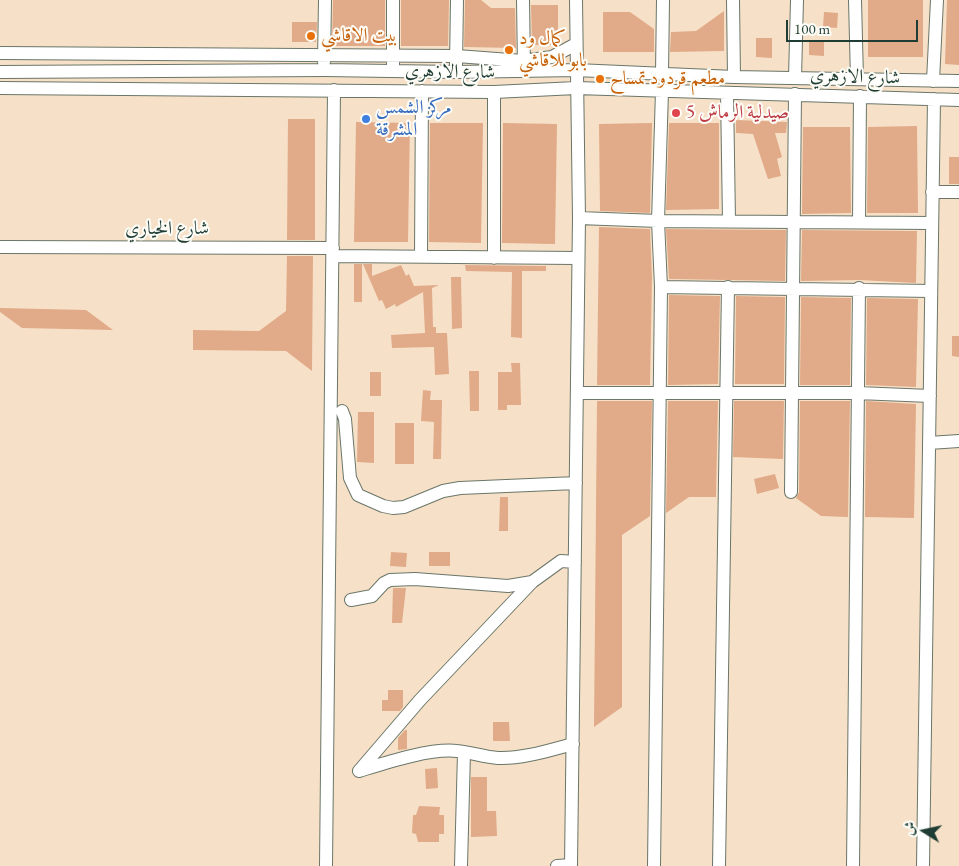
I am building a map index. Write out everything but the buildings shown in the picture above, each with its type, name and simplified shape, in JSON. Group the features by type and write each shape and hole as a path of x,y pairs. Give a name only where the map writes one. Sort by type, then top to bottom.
{"street":[{"path":"325,0 325,70"},
{"path":"393,0 393,64"},
{"path":"456,72 457,0"},
{"path":"524,0 524,66"},
{"path":"564,865 573,744 579,218 576,0"},
{"path":"662,73 663,0"},
{"path":"733,0 734,77"},
{"path":"795,78 797,0"},
{"path":"854,0 857,79"},
{"path":"933,81 937,0"},
{"path":"0,53 324,56 393,64 456,56 524,66 552,57 576,44"},
{"name":"شارع الازهري","path":"0,72 325,70 393,64 456,72 524,66 734,77 959,81"},
{"name":"شارع الازهري","path":"0,88 494,92 576,88 959,100"},
{"path":"326,866 334,90"},
{"path":"421,256 422,91"},
{"path":"654,866 661,287 658,221 662,91"},
{"path":"494,92 494,258"},
{"path":"727,94 729,221"},
{"path":"791,492 796,94"},
{"path":"859,221 860,96"},
{"path":"923,866 934,99"},
{"path":"932,192 959,192"},
{"path":"579,218 658,221 932,222"},
{"name":"شارع الخياري","path":"0,247 333,252 494,258 578,258"},
{"path":"661,287 793,287 931,291"},
{"path":"718,866 724,393 728,287"},
{"path":"852,866 859,288"},
{"path":"577,393 792,393 930,396"},
{"path":"342,411 345,418 351,484 358,495 383,506 404,507 443,491 460,488 576,483"},
{"path":"929,443 959,441"},
{"path":"573,744 507,758 484,757 464,752 443,752 400,759 359,771 420,700 532,582 561,561 575,562"},
{"path":"351,600 372,596 384,583 390,580 415,579 508,586 532,582"},
{"path":"461,866 464,752"}],"place":[{"name":"بيت الاقاشي","path":"311,36"},
{"name":"كمال ود بابو للاقاشي","path":"509,50"},
{"name":"مطعم قردود تمساح","path":"600,79"},
{"name":"صيدلية الرماش 5","path":"676,113"},
{"name":"مركز الشمس المشرقة","path":"366,119"}]}
